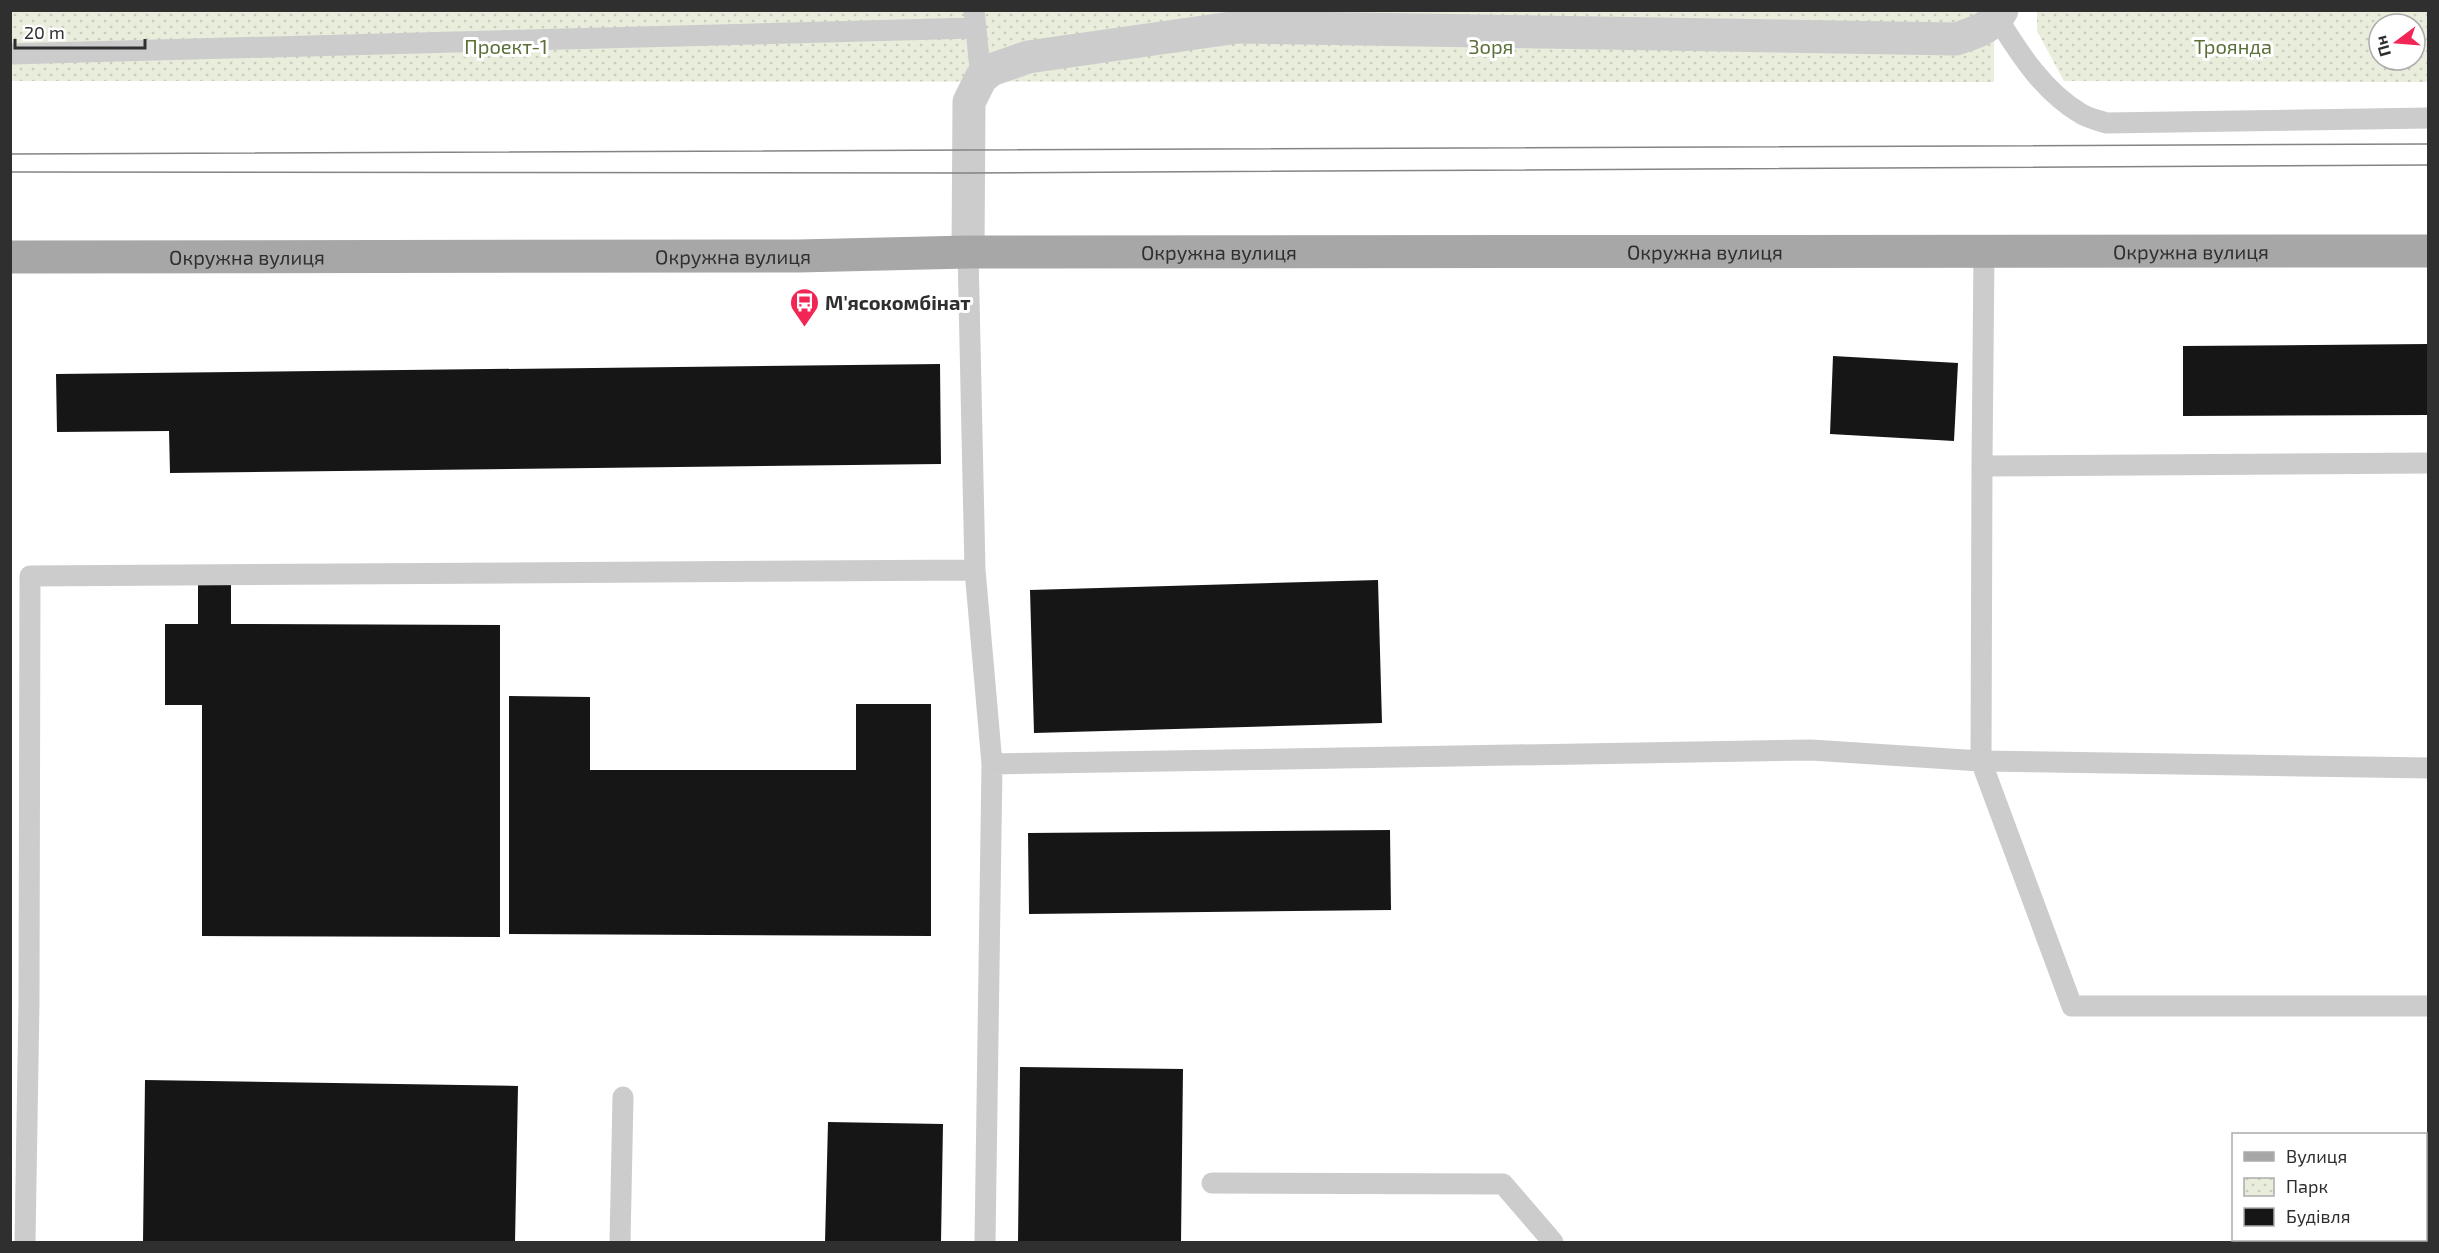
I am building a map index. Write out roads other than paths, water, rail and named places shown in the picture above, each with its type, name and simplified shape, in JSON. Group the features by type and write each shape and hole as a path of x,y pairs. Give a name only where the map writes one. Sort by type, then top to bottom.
{"main road":[{"name":"Окружна вулиця","path":"10,257 786,256 968,252 2428,251"}],"street":[{"path":"968,252 969,102 981,78 991,70 1028,57 1238,27 1956,39 1983,29 2000,15"}],"lane":[{"path":"2000,15 2021,56 2058,97 2081,114 2106,123 2428,118"},
{"path":"10,54 974,19 981,78"},
{"path":"968,252 975,570 992,764 985,1242"},
{"path":"1984,252 1981,761 2072,1006 2428,1006"},
{"path":"1982,466 2428,463"},
{"path":"25,1242 20,1002 20,576 975,570"},
{"path":"992,764 1811,750 1981,761 2428,768"},
{"path":"620,1242 623,1097"},
{"path":"1212,1183 1503,1184 1553,1242"}],"tram line":[{"path":"10,154 2428,144"},
{"path":"10,172 969,173 2428,165"}],"place":[{"name":"М'ясокомбінат","path":"804,328"}],"park label":[{"name":"Проект-1","path":"506,46"},
{"name":"Зоря","path":"1491,46"},
{"name":"Троянда","path":"2233,46"}]}
